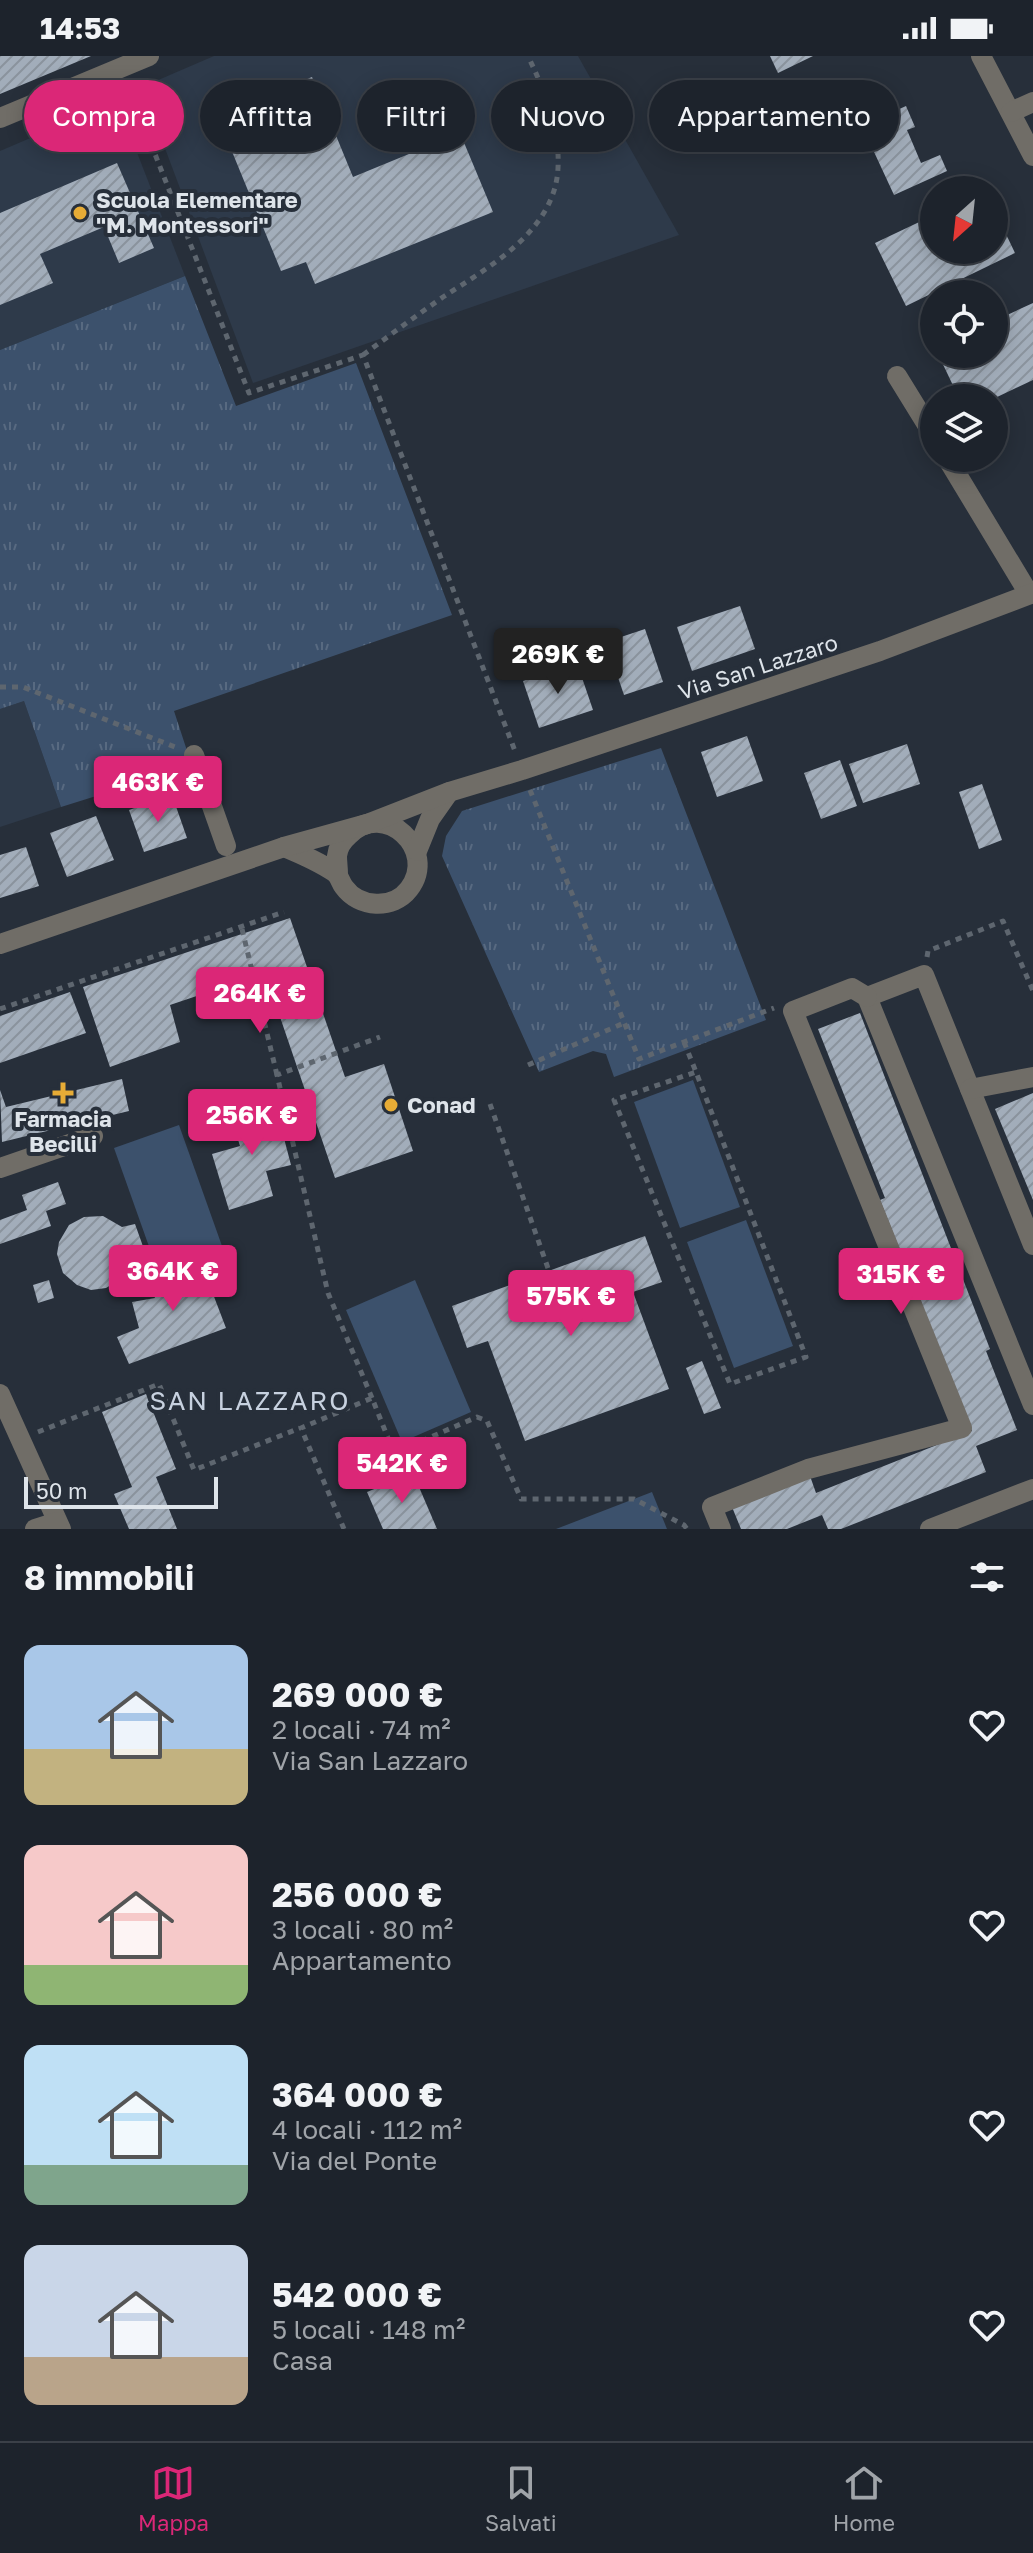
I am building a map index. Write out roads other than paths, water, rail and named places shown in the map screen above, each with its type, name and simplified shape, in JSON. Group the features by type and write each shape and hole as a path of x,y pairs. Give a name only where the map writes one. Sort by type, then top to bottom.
{"street":[{"path":"0,118 149,56"},
{"path":"981,56 1033,156"},
{"path":"1011,112 1033,102"},
{"path":"897,376 920,413"},
{"path":"956,472 1031,594"},
{"name":"Via San Lazzaro","path":"338,874 337,854 354,829 449,792 880,651 1031,594"},
{"path":"194,755 226,846"},
{"path":"284,847 338,874 344,887 362,902 376,904 396,900 407,892 415,879 419,865 417,851 430,819 449,792"},
{"name":"Via San Lazzaro","path":"0,944 284,847 367,824 385,823 399,828 417,851"},
{"path":"867,997 924,975 1033,1245"},
{"path":"721,1529 712,1507 808,1469 962,1428 793,1011 852,988 867,997 1033,1405"},
{"path":"970,1089 1033,1077"},
{"path":"0,1168 93,1136"},
{"path":"0,1394 59,1525 35,1529"},
{"path":"930,1529 1033,1489"}],"place":[{"name":"Scuola Elementare \"M. Montessori\"","path":"80,213"},
{"name":"Farmacia Becilli","path":"63,1093"},
{"name":"Conad","path":"391,1105"}],"district":[{"name":"SAN LAZZARO","path":"250,1401"}]}
